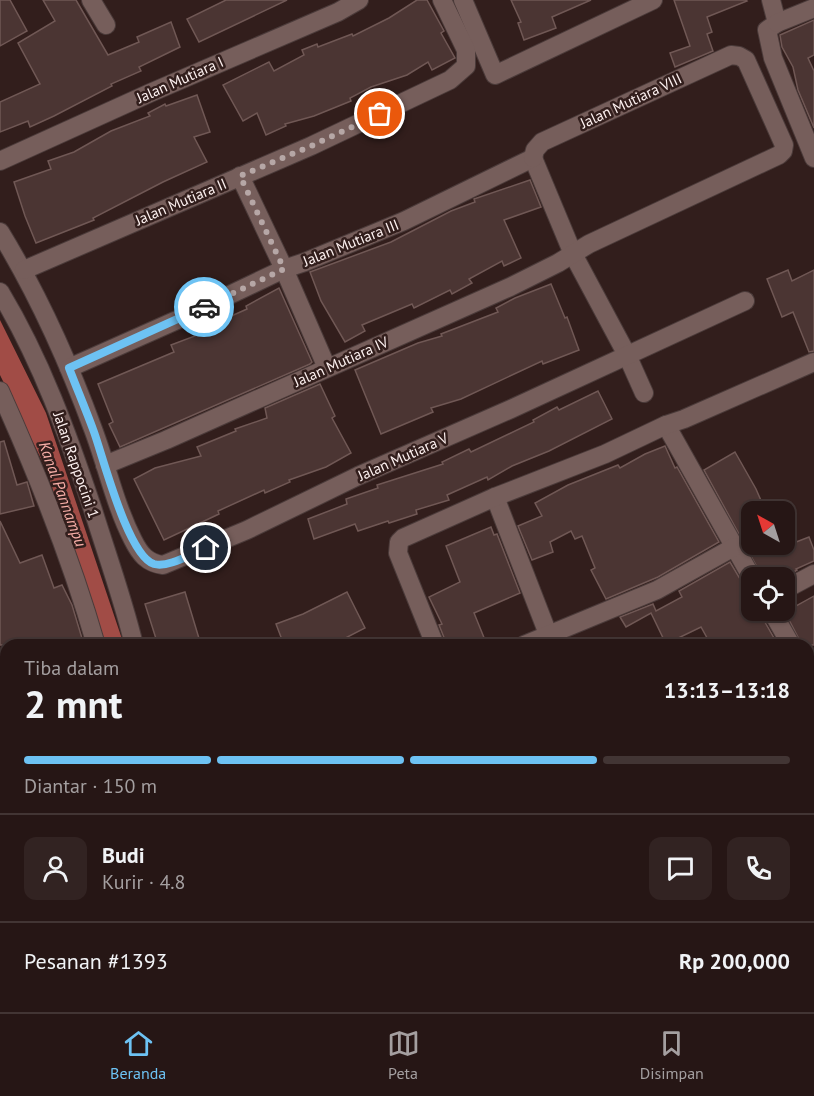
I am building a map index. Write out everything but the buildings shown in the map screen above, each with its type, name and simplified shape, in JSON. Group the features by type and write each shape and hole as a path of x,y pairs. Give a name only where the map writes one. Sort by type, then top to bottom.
{"street":[{"path":"91,0 106,25"},
{"name":"Jalan Mutiara I","path":"0,161 338,12 359,0"},
{"name":"Jalan Mutiara II","path":"24,270 311,146 450,80 466,66 466,50 442,0"},
{"path":"463,0 495,75 651,0"},
{"path":"771,0 777,23"},
{"path":"814,8 777,23 767,30 774,58 814,158"},
{"name":"Jalan Mutiara VIII","path":"533,158 535,150 542,142 731,55 739,56"},
{"name":"Jalan Mutiara IV","path":"105,465 474,303 558,263 589,244 779,155 784,145 746,60 739,56"},
{"path":"533,158 573,254 627,355 644,393"},
{"name":"Jalan Mutiara III","path":"69,368 284,269 404,221 533,158"},
{"path":"240,176 327,368"},
{"path":"0,231 24,270 69,368 105,465"},
{"name":"Jalan Rappocini 1","path":"0,292 53,398 112,567 132,639"},
{"name":"Jalan Mutiara V","path":"105,465 114,496 139,550 146,559 153,563 163,564 248,530 358,476 480,423 745,301"},
{"path":"433,639 398,553 399,542 407,536 495,497 605,454 666,425 814,362"},
{"path":"0,390 41,487 94,639"},
{"path":"666,425 746,567"},
{"path":"495,497 548,634"},
{"path":"537,639 657,590 734,546"},
{"path":"795,584 814,574"},
{"path":"777,621 788,639"}],"water":[{"name":"Kanal Pannampu","path":"0,320 46,413 122,639 100,639 47,471 0,375"}],"way so far":[{"path":"204,307 284,269 240,176 380,114"}],"route":[{"path":"204,307 69,368 93,429 114,496 139,550 146,559 153,563 163,564 206,548"}]}
